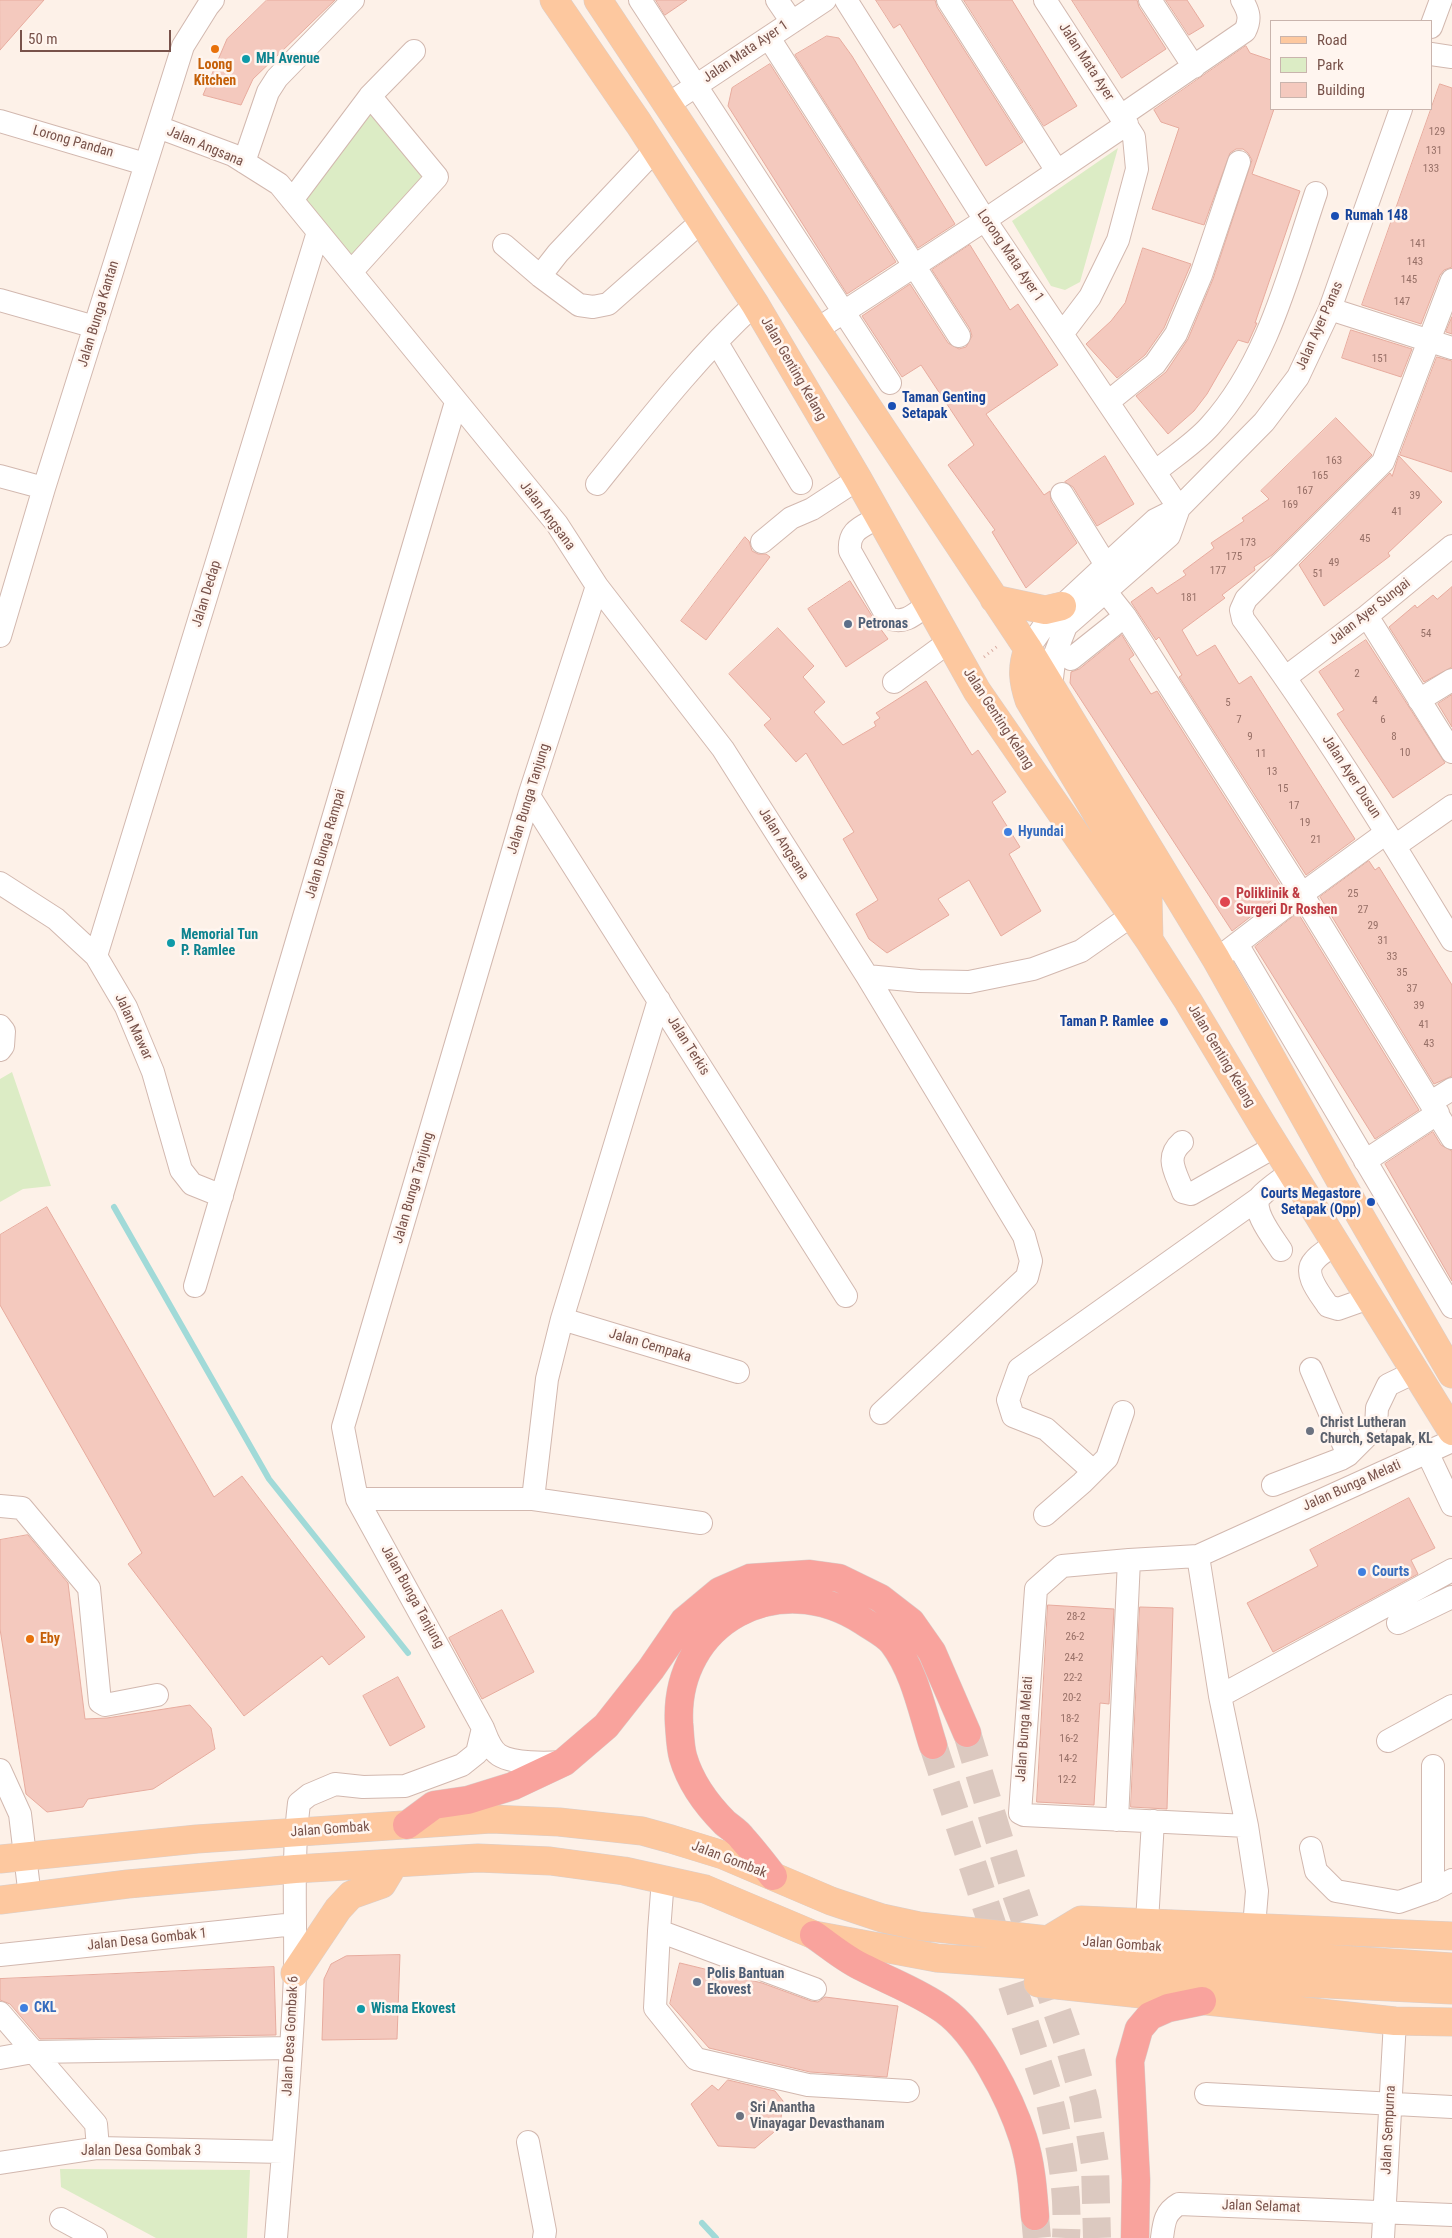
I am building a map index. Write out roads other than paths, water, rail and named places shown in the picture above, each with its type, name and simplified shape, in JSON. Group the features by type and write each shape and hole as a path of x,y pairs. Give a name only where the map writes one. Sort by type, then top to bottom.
{"highway":[{"path":"406,1825 434,1806 468,1800 513,1786 564,1762 606,1726 651,1669 684,1621 720,1591 750,1578 810,1574 839,1578 880,1598 911,1622 932,1652 967,1733"},
{"path":"773,1876 741,1836 713,1810 700,1791 682,1756 678,1706 680,1690 691,1660 710,1633 739,1612 758,1604 780,1600 805,1600 832,1605 853,1615 892,1642 907,1664 933,1745"},
{"path":"814,1934 862,1968 909,1988 946,2011 968,2034 986,2059 1022,2137 1032,2177 1035,2216"},
{"path":"1135,2238 1136,2180 1130,2061 1138,2029 1150,2016 1168,2008 1202,2001"}],"main road":[{"name":"Jalan Genting Kelang","path":"554,0 656,149 755,304 858,479 987,706 1149,940 1452,1431"},
{"path":"598,0 1028,649 1226,952 1355,1208 1452,1374"},
{"path":"994,598 1027,608 1045,610 1062,606"},
{"path":"1028,649 1022,668 1024,686 1029,700 1148,899 1149,940"},
{"name":"Jalan Gombak","path":"12,1857 197,1839 491,1819 559,1822 642,1831 723,1855 831,1902 882,1918 920,1926 1048,1940 1452,1967"},
{"name":"Jalan Gombak","path":"0,1900 128,1884 295,1869 478,1858 550,1861 624,1871 705,1889 814,1934 937,1958 1224,1979 1452,1990"},
{"path":"294,1973 338,1909 351,1896 382,1884 394,1864"},
{"path":"1048,1940 1081,1920 1452,1936"},
{"path":"986,1962 1038,1983 1395,2021 1452,2022"}],"street":[{"path":"244,162 268,92 276,78 353,0"},
{"path":"640,0 890,383"},
{"path":"777,0 792,22"},
{"name":"Jalan Mata Ayer 1","path":"668,105 825,0"},
{"name":"Lorong Mata Ayer 1","path":"846,0 985,220 1179,508"},
{"path":"948,0 1057,171"},
{"name":"Jalan Mata Ayer","path":"1045,0 1134,138 1137,169 1118,240 1090,297 1062,334"},
{"path":"1150,0 1194,67"},
{"path":"1432,24 1441,0"},
{"name":"Jalan Bunga Kantan","path":"0,636 44,488 182,46 208,2"},
{"path":"816,330 1057,171 1194,67 1245,32 1250,21 1244,4"},
{"path":"769,38 959,336"},
{"path":"292,200 370,96 414,51"},
{"path":"1432,54 1452,57"},
{"path":"351,272 437,176 370,96"},
{"name":"Jalan Ayer Panas","path":"1028,649 1044,626 1062,606 1155,520 1179,508 1264,422 1298,377 1330,309 1401,110"},
{"name":"Lorong Pandan","path":"0,121 145,164"},
{"name":"Jalan Angsana","path":"158,127 233,155 279,184 556,524 597,586 723,749 867,976 1024,1236 1031,1261 1027,1277 880,1413"},
{"path":"540,276 558,253 656,149"},
{"path":"1108,402 1155,364 1176,334 1201,275 1239,162"},
{"path":"1155,472 1210,427 1248,374 1262,344 1285,284 1316,192"},
{"path":"504,245 540,276 580,304 593,307 608,304 702,221"},
{"name":"Jalan Dedap","path":"96,956 318,232"},
{"path":"1430,341 1452,280"},
{"path":"0,300 95,327"},
{"path":"597,484 673,389 731,326 755,304"},
{"path":"1330,309 1452,348"},
{"name":"Jalan Ayer Dusun","path":"1430,341 1383,462 1246,599 1241,610 1243,619 1286,677 1391,839 1452,940"},
{"path":"717,343 801,483"},
{"name":"Jalan Bunga Rampai","path":"195,1286 456,402"},
{"path":"0,476 44,488"},
{"path":"762,542 791,518 812,509 858,479"},
{"path":"1062,494 1106,565"},
{"name":"Jalan Ayer Panas","path":"1051,686 1055,654 1066,626 1169,536 1179,508"},
{"path":"879,517 853,532 849,541 850,551 888,618 897,622 908,620 928,604"},
{"name":"Jalan Ayer Sungai","path":"1286,677 1367,616 1452,546"},
{"name":"Jalan Bunga Tanjung","path":"564,1762 521,1761 506,1758 490,1746 483,1728 358,1498 343,1427 530,796 597,586"},
{"path":"1106,592 1125,616 1302,894 1452,1138"},
{"path":"1071,660 1125,616"},
{"path":"1367,616 1452,752"},
{"path":"894,682 950,641"},
{"path":"1419,700 1452,680"},
{"name":"Jalan Terkis","path":"530,796 846,1296"},
{"path":"1452,806 1391,839 1302,894 1226,952 1365,1161 1452,1307"},
{"name":"Jalan Mawar","path":"0,883 56,919 96,956 126,1007 153,1072 181,1170 192,1184 222,1196"},
{"path":"867,976 920,981 969,982 1033,969 1081,951 1132,916"},
{"path":"533,1499 547,1380 562,1319 658,1000"},
{"path":"0,1026 4,1031 3,1046 0,1050"},
{"path":"1365,1161 1435,1108 1452,1088"},
{"path":"1182,1142 1174,1149 1171,1159 1183,1192 1190,1194 1276,1146"},
{"path":"1093,1471 1046,1429 1013,1416 1008,1400 1018,1370 1258,1199 1291,1172"},
{"path":"1258,1199 1257,1207 1260,1216 1282,1250"},
{"path":"1336,1244 1313,1261 1310,1268 1310,1275 1328,1306 1338,1309 1369,1298"},
{"name":"Jalan Cempaka","path":"562,1319 738,1372"},
{"path":"1310,1369 1348,1455"},
{"path":"1272,1485 1348,1455 1376,1427 1377,1408 1388,1385 1415,1372"},
{"path":"1045,1515 1107,1458 1123,1412"},
{"name":"Jalan Bunga Melati","path":"1247,1826 1024,1815 1020,1813 1036,1589 1062,1566 1198,1556 1452,1441"},
{"path":"1428,1452 1452,1505"},
{"path":"358,1498 533,1499 702,1523"},
{"path":"0,1506 22,1508 89,1588 100,1702 105,1705 157,1695"},
{"path":"1198,1556 1220,1696 1247,1826 1257,1891 1254,1927"},
{"path":"1117,1820 1129,1560"},
{"path":"1220,1696 1452,1570"},
{"path":"1398,1623 1452,1597"},
{"path":"1388,1741 1452,1706"},
{"name":"Jalan Desa Gombak 6","path":"276,2238 291,2048 295,1924 295,1833 299,1803 309,1794 335,1784 363,1787 405,1786 462,1765 477,1753 483,1728"},
{"path":"1311,1848 1316,1871 1336,1892 1399,1902 1443,1885 1433,1766"},
{"path":"0,1770 20,1814 12,1857 30,1897"},
{"path":"1147,1922 1153,1821"},
{"path":"663,1879 655,2008 696,2059 808,2085 908,2092"},
{"name":"Jalan Desa Gombak 1","path":"0,1955 295,1924"},
{"path":"659,1930 815,1989"},
{"path":"0,2013 96,2124 98,2148"},
{"name":"Jalan Sempurna","path":"1383,2238 1395,2021"},
{"path":"0,2058 33,2052 291,2048"},
{"path":"1206,2094 1452,2107"},
{"path":"528,2142 545,2231 544,2238"},
{"name":"Jalan Desa Gombak 3","path":"0,2163 98,2148 283,2152"},
{"name":"Jalan Selamat","path":"1162,2238 1164,2222 1169,2210 1179,2204 1452,2215"},
{"path":"61,2219 96,2238"}],"waterway":[{"path":"114,1207 269,1479 408,1653"},
{"path":"702,2223 716,2238"}],"tunnel":[{"path":"967,1733 1014,1888 1070,2049 1085,2102 1095,2164 1097,2238"},
{"path":"933,1745 1047,2091 1062,2163 1066,2200 1066,2238"},
{"path":"1035,2216 1037,2238"}],"place":[{"name":"Loong Kitchen","path":"215,49"},
{"name":"MH Avenue","path":"246,59"},
{"name":"Rumah 148","path":"1335,216"},
{"name":"Taman Genting Setapak","path":"892,406"},
{"name":"Petronas","path":"848,624"},
{"name":"Hyundai","path":"1008,832"},
{"name":"Poliklinik & Surgeri Dr Roshen","path":"1225,902"},
{"name":"Memorial Tun P. Ramlee","path":"171,943"},
{"name":"Taman P. Ramlee","path":"1164,1022"},
{"name":"Courts Megastore Setapak (Opp)","path":"1371,1202"},
{"name":"Christ Lutheran Church, Setapak, KL","path":"1310,1431"},
{"name":"Courts","path":"1362,1572"},
{"name":"Eby","path":"30,1639"},
{"name":"Polis Bantuan Ekovest","path":"697,1982"},
{"name":"CKL","path":"24,2008"},
{"name":"Wisma Ekovest","path":"361,2009"},
{"name":"Sri Anantha Vinayagar Devasthanam","path":"740,2116"}]}
